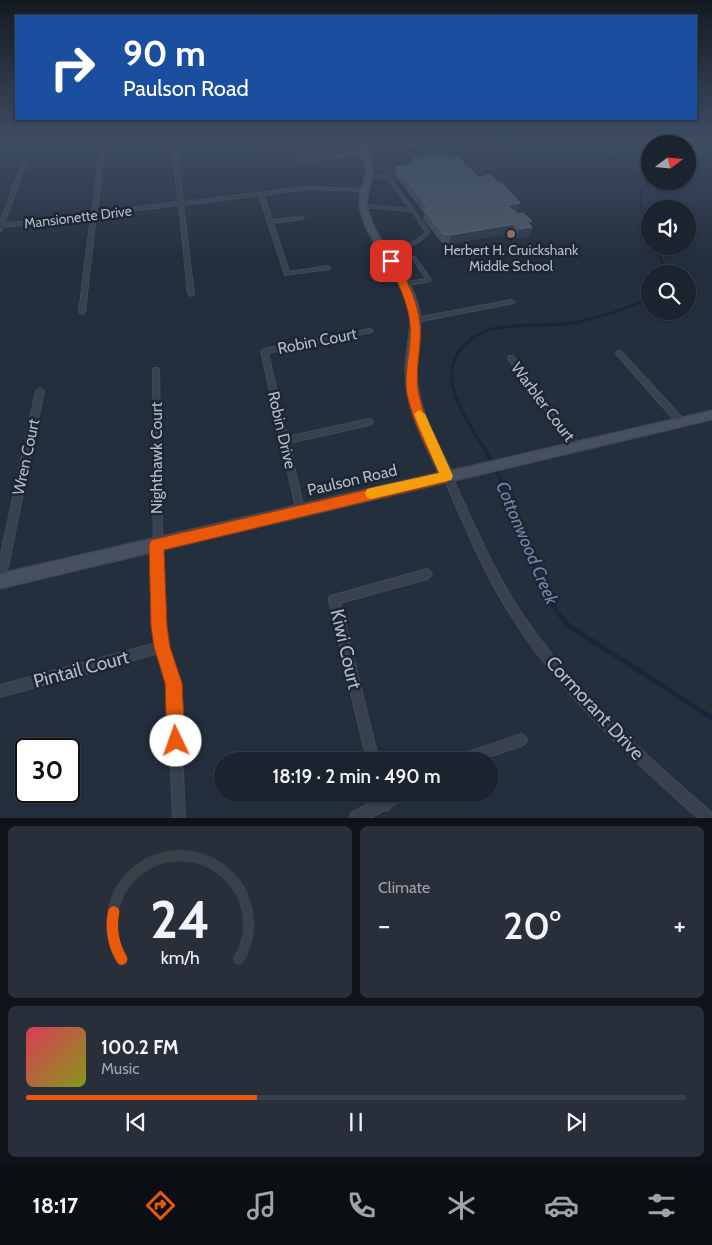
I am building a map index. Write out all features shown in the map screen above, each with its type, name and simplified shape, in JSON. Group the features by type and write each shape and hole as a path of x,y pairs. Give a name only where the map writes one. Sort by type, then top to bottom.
{"street":[{"path":"0,227 18,180"},
{"path":"82,312 98,180"},
{"path":"178,180 191,294"},
{"path":"369,180 363,206 367,219 404,284 413,304 416,320 416,341 411,369 413,394 423,426 447,476"},
{"name":"Mansionette Drive","path":"0,227 318,188 366,190"},
{"path":"261,194 288,274 328,268"},
{"path":"272,222 302,218"},
{"path":"416,320 512,302"},
{"name":"Robin Court","path":"264,351 370,331"},
{"name":"Robin Drive","path":"264,351 300,510"},
{"path":"619,353 681,422"},
{"name":"Warbler Court","path":"510,358 576,446"},
{"name":"Nighthawk Court","path":"156,370 156,545 159,626 162,647 173,683 179,818"},
{"name":"Wren Court","path":"0,581 40,391"},
{"name":"Paulson Road","path":"0,581 712,415"},
{"path":"285,441 369,422"},
{"name":"Cormorant Drive","path":"447,476 510,605 554,669 643,761 708,818"},
{"name":"Kiwi Court","path":"371,752 334,600 427,574"},
{"name":"Pintail Court","path":"0,691 162,647"},
{"path":"487,752 522,740"},
{"path":"356,818 378,802"}],"lane":[{"path":"385,251 405,248 425,237 428,232 390,180"},
{"path":"363,206 412,210"},
{"path":"391,261 414,258 429,280 404,284"}],"building":[{"path":"406,180 496,180 503,184 520,203 506,205 518,214 523,213 532,221 526,221 532,227 519,229 514,224 451,235 443,234 424,210 429,209"}],"waterway":[{"name":"Cottonwood Creek","path":"641,200 641,191 648,186 644,180"},
{"name":"Cottonwood Creek","path":"659,255 663,265"},
{"name":"Cottonwood Creek","path":"577,322 606,315 641,302"},
{"name":"Cottonwood Creek","path":"486,451 464,415 453,389 452,375 454,362 460,350 474,336 492,329 577,322"},
{"name":"Cottonwood Creek","path":"485,450 505,490 537,573 558,613"},
{"name":"Cottonwood Creek","path":"557,612 568,625 712,718"}],"slow traffic":[{"path":"371,493 447,476 419,414"}],"place":[{"name":"Herbert H. Cruickshank Middle School","path":"511,234"}],"route":[{"path":"176,741 173,683 162,647 159,626 156,545 447,476 423,426 413,394 411,369 416,341 416,320 409,294 391,261"}]}
